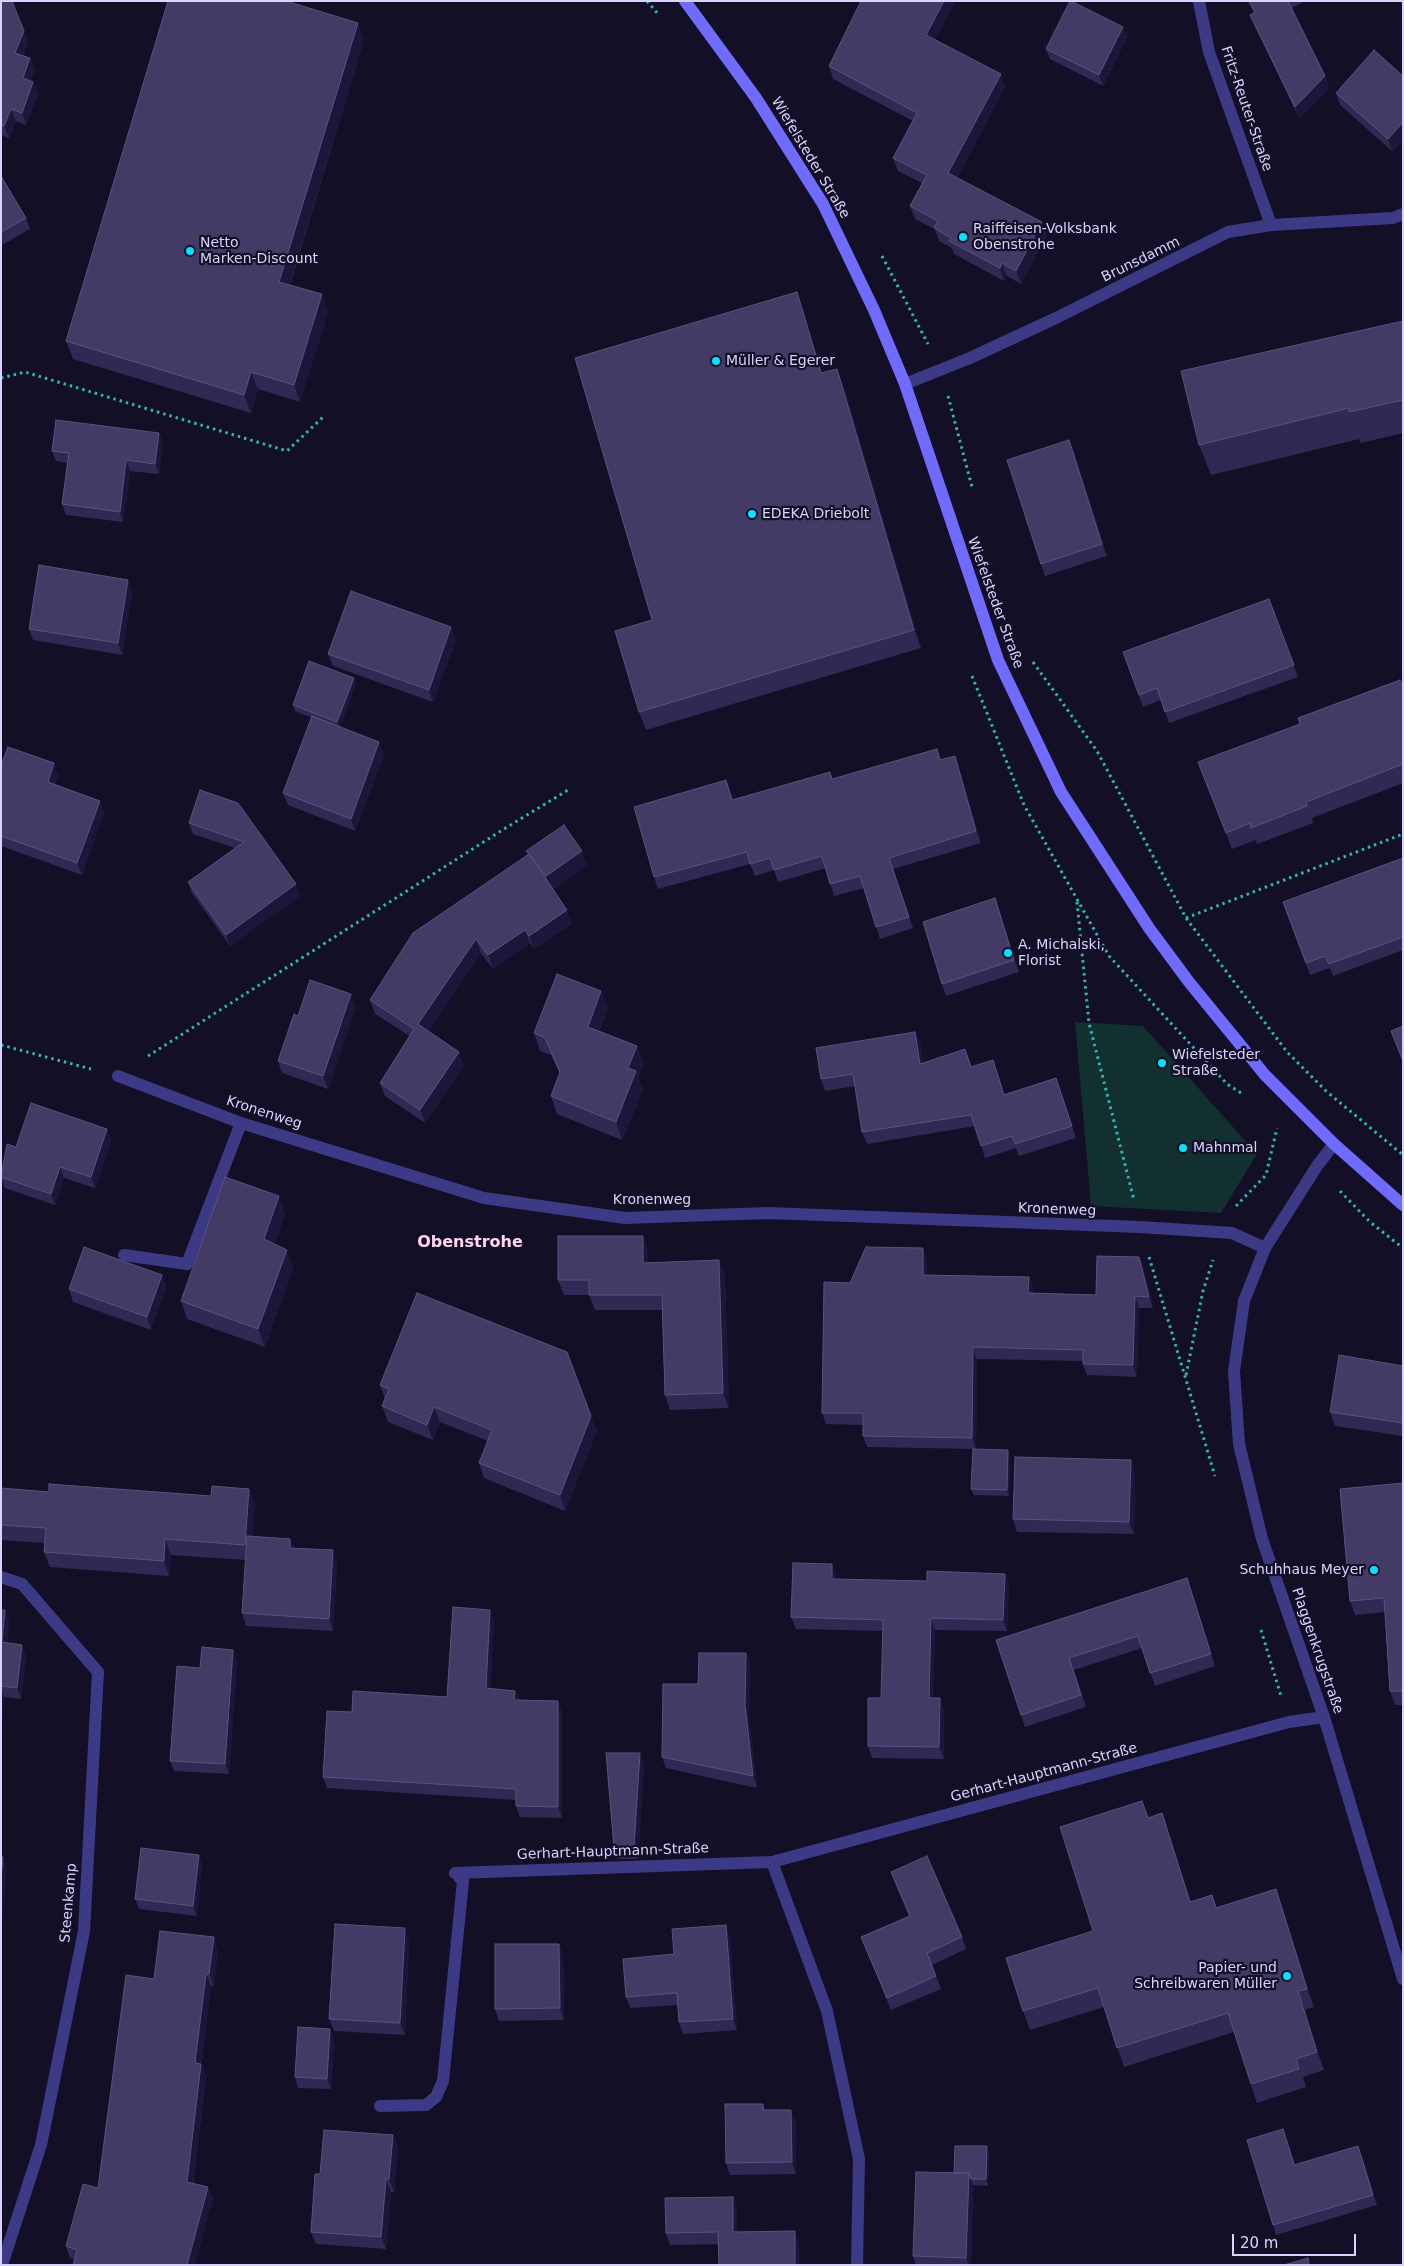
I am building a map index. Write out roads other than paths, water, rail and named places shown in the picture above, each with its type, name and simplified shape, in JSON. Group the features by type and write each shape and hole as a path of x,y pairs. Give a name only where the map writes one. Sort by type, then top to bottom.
{"main road":[{"name":"Wiefelsteder Straße","path":"685,1 756,98 823,204 874,310 905,384 998,660 1061,792 1149,928 1188,982 1265,1075 1334,1144 1403,1205"}],"street":[{"name":"Fritz-Reuter-Straße","path":"1198,1 1210,52 1271,225"},
{"name":"Brunsdamm","path":"905,384 970,358 1056,318 1228,232 1271,225 1393,218 1403,214"},
{"name":"Kronenweg","path":"118,1076 241,1123 484,1198 625,1218 768,1213 1140,1227 1232,1233 1265,1248"},
{"path":"124,1255 187,1264 241,1123"},
{"name":"Plaggenkrugstraße","path":"1334,1144 1317,1166 1265,1248 1244,1301 1234,1371 1238,1444 1262,1538 1324,1717 1403,1979"},
{"name":"Steenkamp","path":"1,1577 22,1584 98,1672 84,1931 41,2145 2,2265"},
{"name":"Gerhart-Hauptmann-Straße","path":"380,2106 426,2105 436,2097 443,2081 463,1881 457,1875 772,1862 1289,1722 1324,1717"},
{"path":"772,1862 827,2011 859,2159 857,2265"}],"place":[{"name":"Raiffeisen-Volksbank Obenstrohe","path":"963,237"},
{"name":"Netto Marken-Discount","path":"190,251"},
{"name":"Müller & Egerer","path":"716,361"},
{"name":"EDEKA Driebolt","path":"752,514"},
{"name":"A. Michalski, Florist","path":"1008,953"},
{"name":"Wiefelsteder Straße","path":"1162,1063"},
{"name":"Mahnmal","path":"1183,1148"},
{"name":"Schuhhaus Meyer","path":"1374,1570"},
{"name":"Papier- und Schreibwaren Müller","path":"1287,1976"}],"district":[{"name":"Obenstrohe","path":"470,1243"}]}
